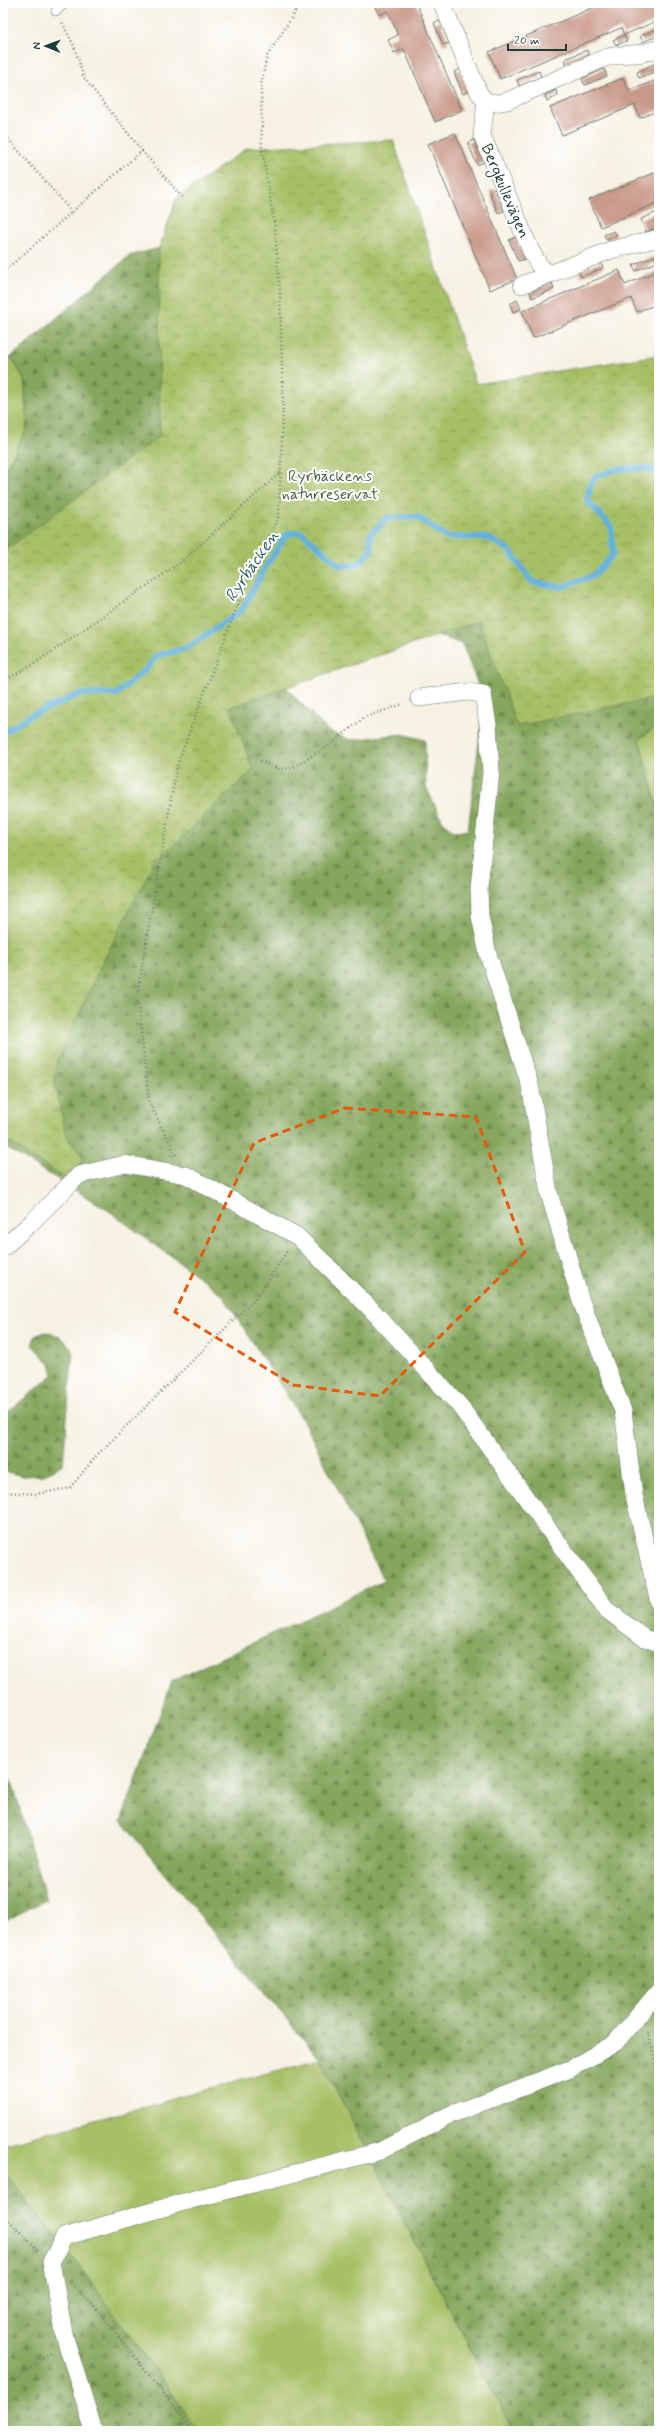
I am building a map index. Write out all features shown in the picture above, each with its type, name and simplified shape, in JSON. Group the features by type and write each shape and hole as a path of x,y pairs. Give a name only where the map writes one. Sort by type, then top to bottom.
{"street":[{"path":"442,3 479,93 486,101 507,101 605,58 645,54 659,48"},
{"name":"Bergkullevägen","path":"486,101 482,135 531,251 539,265 549,274"},
{"path":"522,285 611,250 659,238"},
{"path":"419,698 468,692 483,694 488,726 491,772 479,888 480,916 488,954 530,1085 549,1193 581,1301 623,1411 634,1495 659,1603"},
{"path":"3,1248 32,1222 78,1175 125,1164 186,1175 297,1236 371,1309 459,1405 607,1610 644,1638 659,1642"},
{"path":"94,2431 65,2338 51,2262 64,2237 186,2201 380,2151 447,2116 570,2069 615,2043 659,1991"}],"lane":[{"path":"56,11 65,3"}],"path":[{"path":"186,1175 149,1102 137,996 177,766 237,606 279,516 282,472 280,295 275,228 262,149 261,85 267,56 294,14 297,3"},
{"path":"56,11 74,46 84,78 142,151 183,198"},
{"path":"3,133 72,212"},
{"path":"3,272 142,151"},
{"path":"3,681 34,664 181,562 282,472"},
{"path":"260,761 278,770 292,768 327,747 365,717 419,698"},
{"path":"3,1492 36,1494 70,1488 96,1456 257,1297 297,1236"},
{"path":"643,2010 659,2075"},
{"path":"3,2215 51,2262"},
{"path":"71,2282 96,2308 193,2431"},
{"path":"3,2382 16,2379 40,2362 65,2338"},
{"path":"3,2427 8,2431"}],"highlighted area":[{"path":"345,1108 476,1117 525,1252 380,1396 293,1385 175,1312 254,1143"}],"green space":[{"name":"Ryrbäckens naturreservat","path":"393,140 476,384 659,355 659,697 517,726 479,621 230,707 253,770 160,858 157,857 106,955 58,1059 54,1079 65,1131 70,1142 82,1155 83,1161 64,1178 3,1138 3,552 160,436 159,248 177,198 247,148"},
{"path":"177,198 266,344 659,446 659,724 639,739 659,812 659,2431 513,2431 320,2059 121,1821 172,1681 384,1581 305,1424 222,1294 105,1208 3,1146 3,474 27,429 24,379 11,357 129,256 159,248","holes":["418,628 462,644 484,700 468,830 454,832 442,820 426,787 425,740 402,734 350,740 328,731 269,670"]},
{"path":"11,357 24,379 27,429 3,474 3,364"},
{"path":"659,724 659,812 639,739"},
{"path":"45,1332 60,1336 73,1350 63,1464 44,1475 23,1476 3,1471 3,1416 53,1375 50,1364 32,1345 35,1336"},
{"path":"3,1750 46,1900 3,1922"},
{"path":"320,2059 513,2431 199,2431 78,2264 3,2171 3,2145"},
{"path":"3,2171 78,2264 199,2431 3,2431"}],"building":[{"path":"378,3 416,3 462,110 435,122 404,49 394,53 388,40 398,35 388,11 379,15 374,5"},
{"path":"604,3 611,3 613,7 623,3 659,3 659,20 624,35 621,28 500,79 489,52"},
{"path":"440,21 449,43 443,45 434,23"},
{"path":"659,28 659,35 643,42 640,36"},
{"path":"624,35 627,41 616,45 613,40"},
{"path":"587,50 589,57 567,66 565,59"},
{"path":"658,62 659,70 639,78 637,72"},
{"path":"460,69 469,91 463,94 454,72"},
{"path":"604,69 607,76 585,85 582,79"},
{"path":"539,71 541,77 519,86 517,80"},
{"path":"623,78 629,91 659,79 659,110 640,118 635,105 562,135 550,108"},
{"path":"556,90 558,96 547,101 545,95"},
{"path":"455,133 517,279 490,290 428,144"},
{"path":"474,140 484,162 477,165 468,143"},
{"path":"659,171 659,202 601,227 589,200"},
{"path":"495,189 504,211 498,213 489,191"},
{"path":"659,211 659,218 655,220 658,227 646,232 641,219"},
{"path":"614,231 617,236 607,240 604,235"},
{"path":"516,237 525,259 518,261 509,240"},
{"path":"654,256 657,262 635,271 633,265"},
{"path":"601,262 603,268 581,277 579,271"},
{"path":"619,270 625,285 659,270 659,303 637,312 631,298 533,338 522,311"},
{"path":"552,283 554,289 532,298 530,292"},
{"path":"517,300 521,309 513,312 510,304"}],"waterway":[{"name":"Ryrbäcken","path":"3,733 31,715 81,694 117,694 149,666 156,656 187,648 242,610 266,566 287,534 301,532 341,566 359,564 371,550 370,535 387,518 418,517 446,537 488,538 509,550 532,582 562,587 594,575 613,555 611,526 587,501 591,483 596,476 618,469 647,468 659,474"}]}
